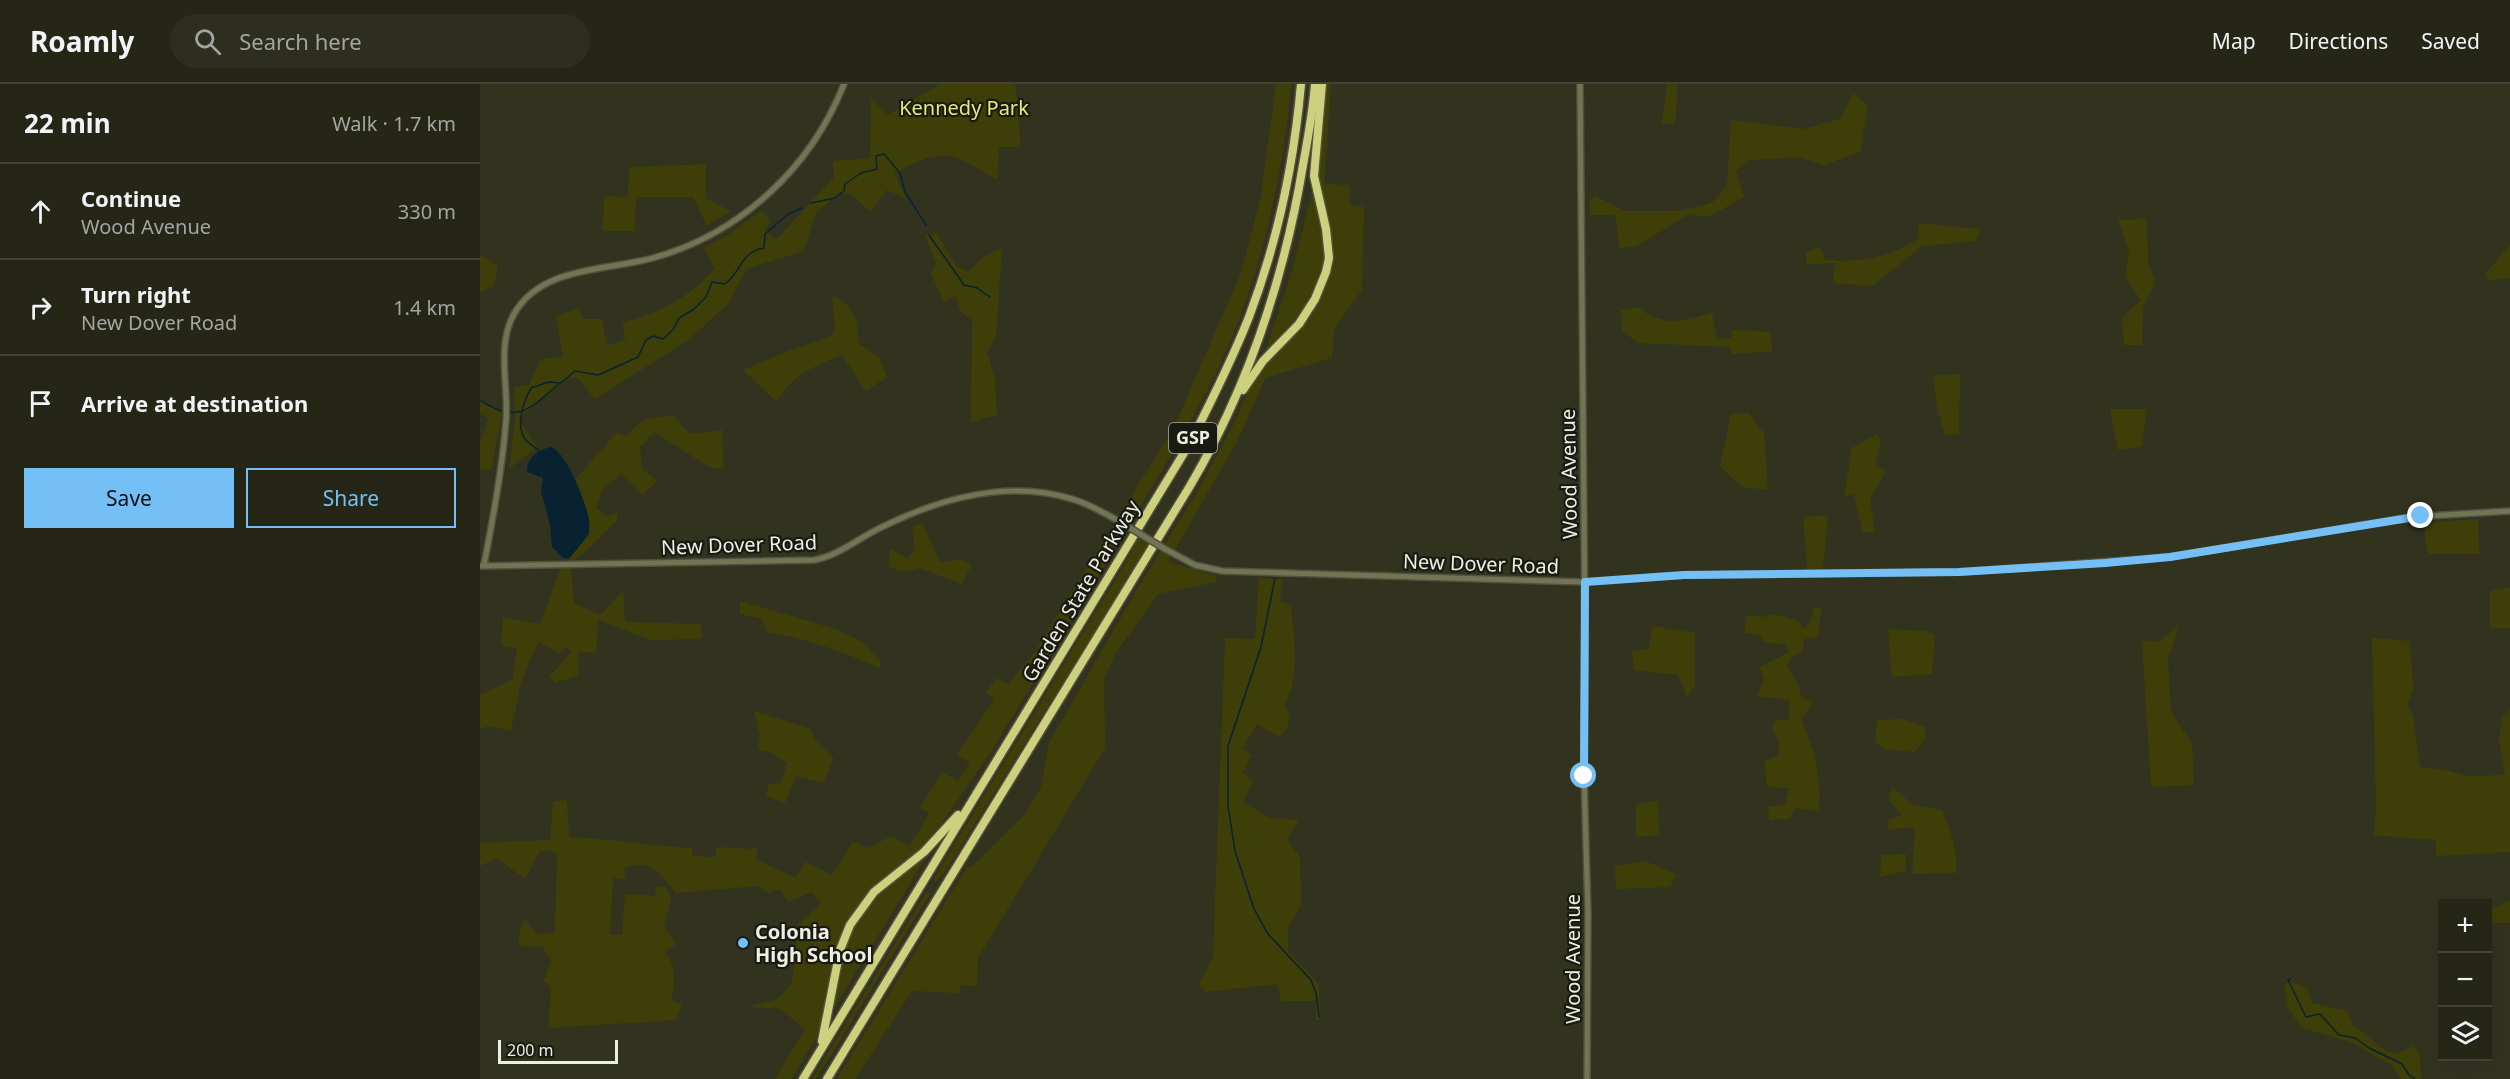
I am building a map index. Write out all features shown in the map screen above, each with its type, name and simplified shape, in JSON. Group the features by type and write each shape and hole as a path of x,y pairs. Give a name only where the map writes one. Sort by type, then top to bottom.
{"highway":[{"name":"Garden State Parkway","path":"802,1079 1190,442 1239,342 1257,295 1283,203 1296,131 1301,84"},
{"name":"Garden State Parkway","path":"827,1079 1191,486 1239,395 1262,336 1283,268 1298,196 1315,84"},
{"path":"1239,395 1263,361 1299,324 1315,299 1326,272 1329,258 1326,229 1314,176 1322,84"},
{"path":"821,1048 840,950 850,925 874,892 939,838 979,789"}],"street":[{"path":"482,566 505,429 507,332 514,315 526,297 542,286 562,277 652,258 683,248 739,218 793,170 826,123 844,84"},
{"name":"Wood Avenue","path":"1580,84 1585,582 1584,776 1588,914 1587,1079"},
{"name":"New Dover Road","path":"482,566 814,560 826,558 881,527 924,509 969,496 999,492 1041,492 1073,499 1122,523 1195,565 1222,571 1585,582 1694,575 1959,572 2113,562 2170,557 2411,517 2510,511"}],"green space":[{"name":"Kennedy Park","path":"940,84 1015,84 1021,147 999,147 997,180 957,158 937,156 912,164 895,173 906,199 887,190 870,212 851,194 838,194 816,213 804,251 746,269 729,303 687,341 595,399 578,378 570,378 518,418 537,447 509,469 515,420 514,387 529,385 541,359 563,357 556,316 580,308 583,319 602,319 607,345 625,340 623,323 673,303 694,289 714,269 704,247 723,238 762,211 771,221 764,229 776,240 834,177 833,161 870,158 871,98 888,115"},
{"path":"1276,84 1291,84 1284,147 1272,210 1245,303 1214,376 1176,447 992,750 930,840 931,849 791,1079 775,1079 805,1029 780,1009 749,1007 778,999 792,983 798,925 821,903 812,892 788,902 780,889 768,893 758,886 676,893 660,874 649,867 634,865 624,868 625,879 613,878 610,935 622,935 625,894 655,896 656,886 666,887 671,898 664,926 676,944 665,952 669,957 674,975 671,1000 682,1004 676,1020 548,1028 551,987 544,981 551,960 542,947 519,946 519,934 525,920 537,934 555,933 557,853 541,850 525,879 497,858 480,866 480,843 550,840 553,802 567,800 569,837 692,848 692,856 716,857 716,847 757,849 756,859 795,878 806,862 832,875 853,842 869,848 891,836 910,846 929,813 920,808 942,772 958,781 970,763 957,755 994,699 986,693 996,678 1008,684 1035,652 1174,427 1241,273 1261,195"},
{"path":"1325,84 1331,84 1324,184 1349,185 1350,205 1364,207 1362,290 1334,328 1332,358 1265,378 1240,436 1168,562 1216,576 1217,582 1158,594 1115,654 1104,679 1105,748 978,958 977,986 960,985 959,993 912,991 855,1079 837,1079 967,867 973,866 1026,813 1041,787 1049,743 1138,588 1196,494 1235,422 1265,353 1289,281 1319,168"},
{"path":"1667,84 1677,84 1676,117 1673,124 1662,123"},
{"path":"1853,93 1868,106 1860,152 1824,165 1797,157 1750,160 1736,171 1744,197 1709,217 1689,214 1637,246 1620,248 1615,215 1590,215 1590,200 1595,196 1625,211 1679,211 1712,203 1727,185 1731,120 1804,129 1840,119"},
{"path":"706,164 706,198 730,211 707,226 693,197 636,197 635,231 603,231 604,196 628,197 629,167"},
{"path":"2147,219 2148,263 2155,283 2143,308 2142,345 2124,345 2122,318 2141,300 2125,276 2129,252 2118,220"},
{"path":"1918,223 1980,229 1976,241 1922,246 1872,286 1833,283 1835,263 1806,264 1806,252 1820,247 1825,260 1863,259 1897,250 1919,238"},
{"path":"937,233 956,266 968,272 986,255 1002,248 996,336 987,352 995,379 997,415 971,422 972,320 961,312 955,296 944,302 931,273 936,263 925,235"},
{"path":"2510,245 2510,278 2488,280 2485,274"},
{"path":"480,254 498,267 493,287 480,292"},
{"path":"832,295 850,309 858,327 859,344 879,357 887,377 866,391 842,355 805,372 789,385 777,402 743,370 832,336 835,327"},
{"path":"1637,307 1656,318 1673,321 1712,313 1717,339 1731,338 1732,330 1770,332 1773,351 1732,354 1730,347 1638,343 1622,331 1621,310"},
{"path":"1960,374 1959,434 1945,435 1937,408 1933,375"},
{"path":"480,400 502,413 491,470 480,469 480,443 489,418 480,414"},
{"path":"2110,409 2147,409 2142,446 2118,450"},
{"path":"1749,413 1764,434 1768,490 1742,487 1720,466 1731,414"},
{"path":"673,415 690,434 722,430 724,469 711,468 654,432 640,447 642,469 657,481 643,495 621,474 602,490 596,508 606,516 617,513 617,520 586,551 570,563 574,603 600,615 623,591 625,622 701,624 701,639 650,640 598,620 596,653 579,652 578,676 555,683 550,676 572,651 566,647 559,653 538,642 521,682 511,731 489,726 480,729 480,695 513,679 517,648 501,646 503,617 540,624 563,562 573,554 589,534 588,515 575,480 616,433 626,436 643,420"},
{"path":"1877,434 1881,442 1875,465 1886,471 1870,499 1875,532 1863,533 1853,494 1844,497 1852,448"},
{"path":"1828,515 1823,568 1807,570 1803,517"},
{"path":"2478,519 2479,554 2429,554 2425,539 2425,523"},
{"path":"922,523 940,563 959,559 972,564 962,584 919,568 901,572 888,566 891,549 908,559 915,548 912,527"},
{"path":"1138,538 1149,545 944,873 934,883 934,878 1126,562"},
{"path":"1259,578 1283,580 1280,601 1291,606 1294,669 1290,694 1285,705 1289,714 1286,729 1279,737 1257,724 1243,748 1252,756 1243,772 1253,781 1243,802 1270,818 1299,820 1287,838 1300,858 1301,905 1288,928 1288,952 1319,984 1320,1019 1316,1020 1316,1001 1281,1001 1277,984 1206,992 1199,984 1213,957 1225,638 1255,639"},
{"path":"2510,587 2510,628 2490,629 2490,591"},
{"path":"740,601 836,629 862,642 880,659 880,668 797,638 767,632 762,619 740,614"},
{"path":"1814,607 1821,608 1818,637 1804,639 1803,650 1791,658 1787,666 1798,684 1802,698 1813,702 1801,719 1816,764 1819,811 1795,808 1790,819 1769,820 1768,807 1785,804 1789,788 1767,787 1764,761 1778,756 1780,743 1772,730 1774,721 1789,719 1789,700 1757,696 1764,680 1760,667 1789,652 1784,644 1764,643 1760,635 1744,633 1747,615 1763,617 1774,614 1799,621 1804,629 1810,622"},
{"path":"2179,625 2168,660 2171,712 2192,744 2194,785 2151,787 2142,641 2159,642"},
{"path":"1652,626 1695,633 1695,685 1687,697 1678,675 1634,670 1632,651 1649,649"},
{"path":"1888,629 1927,631 1935,635 1932,674 1892,677"},
{"path":"2372,638 2410,641 2413,689 2407,707 2413,715 2420,767 2468,776 2505,775 2499,740 2503,716 2510,710 2510,852 2436,856 2436,840 2374,835 2376,807"},
{"path":"754,711 811,729 815,740 834,759 823,783 796,776 785,803 766,796 769,784 781,783 787,763 770,752 758,749 760,735"},
{"path":"1903,719 1924,727 1926,738 1914,752 1884,749 1875,741 1877,720"},
{"path":"1892,787 1913,805 1942,810 1953,841 1956,873 1912,874 1915,831 1913,827 1887,830 1889,820 1902,815 1889,800"},
{"path":"1658,801 1659,835 1636,837 1636,804"},
{"path":"1906,854 1906,871 1880,877 1881,855"},
{"path":"1645,861 1677,874 1670,887 1616,889 1615,866"},
{"path":"927,891 930,894 816,1079 812,1079"},
{"path":"2510,900 2510,923 2492,923 2492,907 2497,907"},
{"path":"2290,981 2307,988 2312,1003 2347,1011 2353,1025 2386,1051 2397,1054 2413,1046 2420,1054 2421,1079 2402,1079 2391,1065 2351,1042 2302,1028 2288,1008 2284,986"}],"water":[{"path":"551,447 563,457 574,476 589,520 589,534 569,559 563,558 552,547 550,525 541,491 543,478 527,472 528,463 534,455"}],"waterway":[{"path":"811,203 835,198 844,191 845,184 861,173 877,169 876,156 884,154 900,173 905,192 926,225"},
{"path":"539,451 526,441 521,427 523,406 531,388 549,382 561,383 575,371 598,375 638,357 646,340 653,336 663,339 673,330 679,318 694,309 706,297 712,282 725,284 745,258 756,250 764,248 765,234 788,214 802,208"},
{"path":"929,235 964,285 977,288 990,297"},
{"path":"480,400 493,408 514,413 531,407 559,384"},
{"path":"1275,578 1261,647 1228,746 1228,806 1235,851 1254,909 1268,934 1311,980 1316,993 1319,1017"},
{"path":"2290,979 2288,980 2306,1017 2320,1014 2339,1035 2355,1038 2369,1048 2402,1064 2409,1075 2415,1079"}],"place":[{"name":"Colonia High School","path":"743,943"}],"route":[{"path":"1584,776 1585,582 1684,575 1959,572 2105,563 2170,557 2421,516"}]}
